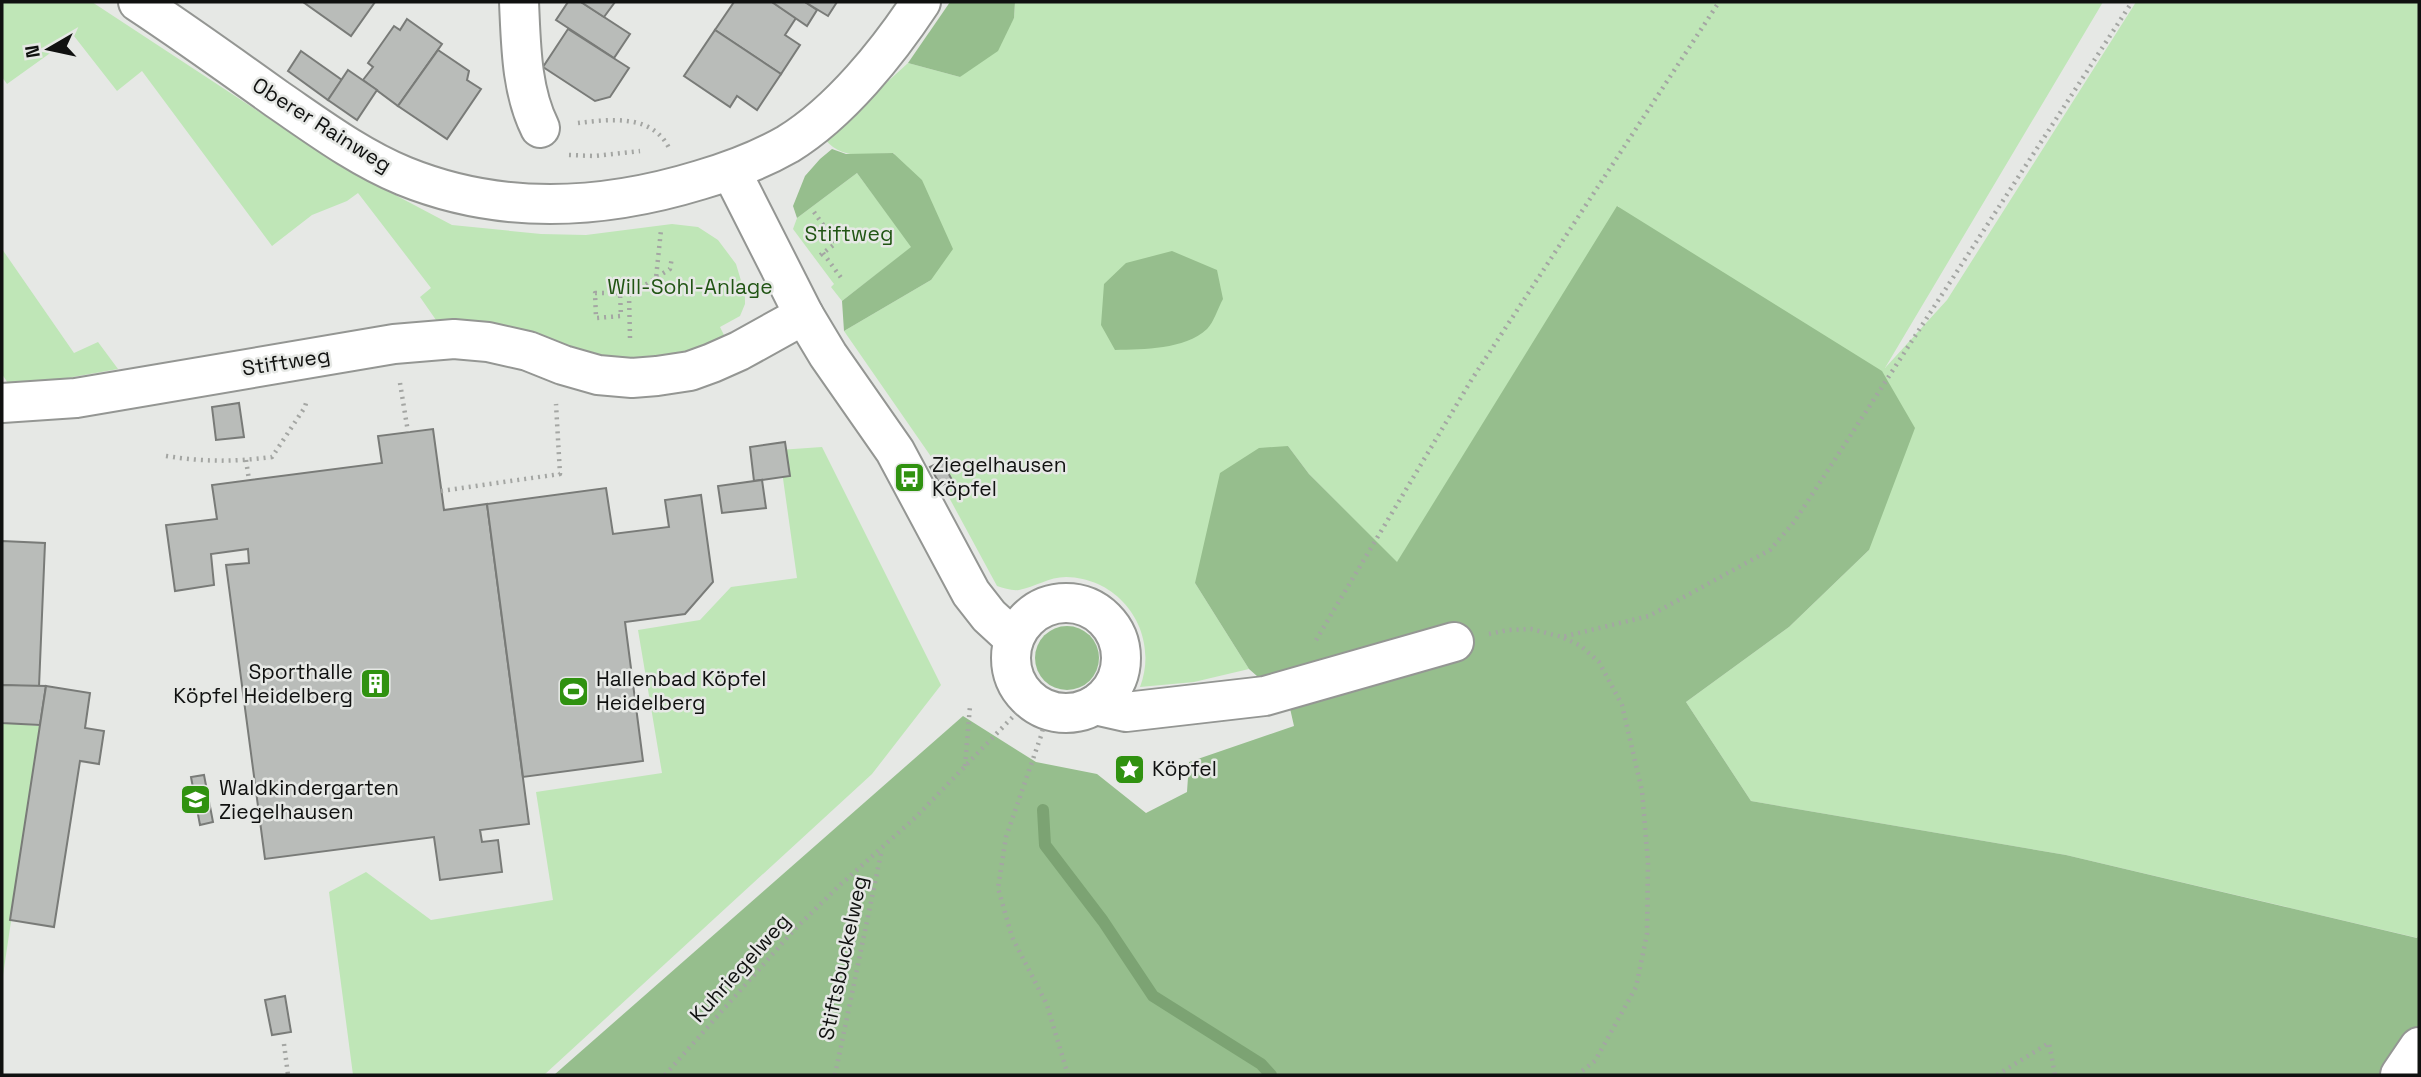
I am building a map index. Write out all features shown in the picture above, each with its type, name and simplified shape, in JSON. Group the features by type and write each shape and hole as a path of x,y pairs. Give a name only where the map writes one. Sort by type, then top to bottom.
{"street":[{"name":"Oberer Rainweg","path":"138,2 348,147 405,176 442,189 489,200 548,205 612,201 731,171"},
{"path":"519,2 523,67 529,99 540,128"},
{"path":"921,2 897,38 864,76 808,129 761,158 731,171 804,316 895,451 971,593 989,616 1014,639"},
{"name":"Stiftweg","path":"2,403 76,398 405,342 454,339 488,342 528,351 598,375 632,378 690,371 739,351 804,316"},
{"path":"1079,604 1099,613 1118,638 1121,660 1117,681 1095,705 1075,712 1065,713 1039,704 1019,687 1014,677 1011,656 1014,639 1029,617 1047,606 1079,604"},
{"path":"1095,705 1126,712 1265,696 1454,642"},
{"path":"2400,1075 2419,1047"}],"path":[{"path":"1301,687 1305,668 1318,635 1472,379 1719,2"},
{"path":"1562,637 1648,617 1770,550 1794,522 2132,2"},
{"path":"540,128 604,121 630,122 653,128 660,133 670,150 680,186"},
{"path":"814,212 836,243"},
{"path":"656,278 660,222"},
{"path":"823,253 842,279"},
{"path":"632,378 629,295 670,269 672,257"},
{"path":"620,292 620,305 621,316 596,318 595,293 620,292"},
{"path":"620,305 629,305"},
{"path":"166,456 204,462 272,457 305,407 312,382 311,359"},
{"path":"441,491 560,474 555,411 563,365"},
{"path":"403,402 408,432"},
{"path":"246,460 249,480"},
{"path":"1454,642 1508,630 1531,629 1562,637 1581,646 1599,662 1622,705 1642,791 1648,862 1647,934 1636,987 1595,1061 1577,1075"},
{"path":"1039,704 1042,733 1006,837 998,888 1012,937 1047,1005 1068,1075"},
{"name":"Kuhriegelweg","path":"665,1075 794,930 916,817 965,767 1039,704"},
{"path":"965,767 970,706"},
{"name":"Stiftsbuckelweg","path":"835,1075 882,848"},
{"path":"1997,1075 2049,1043 2055,1075"},
{"path":"284,1044 288,1075"}],"green space":[{"name":"Will-Sohl-Anlage","path":"2,2 92,2 346,169 452,225 541,234 586,235 672,224 698,227 718,240 736,264 745,294 745,304 740,316 720,327 725,337 679,355 640,361 588,357 492,322 436,320 420,297 431,288 358,193 347,201 312,215 272,246 142,71 117,91 74,36 7,84 2,77"},
{"path":"950,2 1015,2 1014,18 998,51 960,77 908,63"},
{"path":"1015,2 2103,2 1885,368 1947,300 2136,2 2419,2 2418,938 2066,855 1751,801 1686,702 1789,627 1869,550 1618,206 1397,563 1309,474 1288,446 1195,583 1249,669 1194,682 1140,687 1145,667 1145,648 1140,630 1132,613 1104,587 1086,580 1066,577 1019,590 997,586 945,490 953,481 942,458 932,458 844,331 931,280 894,153 856,155 839,151 825,139 908,63 960,77 1014,18"},
{"path":"832,149 846,154 893,153 922,180 953,249 931,280 844,331 842,301 911,247 857,173 797,218 793,206 805,176"},
{"name":"Stiftweg","path":"857,173 912,247 842,301 831,287 834,284 793,229 797,218"},
{"path":"1617,206 1882,371 1915,428 1869,550 1789,627 1686,702 1751,801 2066,855 2417,938 2419,935 2419,1075 554,1075 963,716 1036,762 1097,774 1146,813 1187,792 1189,762 1294,726 1289,704 1249,669 1195,583 1220,473 1259,448 1288,446 1309,474 1397,562"},
{"path":"2,249 74,353 98,342 118,369 11,388 2,374"},
{"path":"1172,251 1217,270 1223,299 1212,323 1198,336 1175,345 1115,350 1101,325 1104,284 1126,263"},
{"path":"822,447 941,685 872,774 544,1075 353,1075 329,892 366,872 431,920 553,900 536,792 662,773 638,630 700,620 731,587 797,578 779,450"},
{"path":"1061,626 1073,626 1090,635 1097,646 1097,670 1090,681 1073,690 1061,690 1049,685 1040,676 1035,664 1035,652 1040,640 1049,631"},
{"path":"2,723 40,726 2,982"}],"building":[{"path":"303,2 375,2 351,36"},
{"path":"568,2 581,2 630,34 614,58 556,20"},
{"path":"581,2 615,2 604,17"},
{"path":"734,2 772,2 796,18 785,35 800,45 781,74 715,30"},
{"path":"772,2 805,2 817,10 807,26"},
{"path":"805,2 837,2 828,16"},
{"path":"407,19 442,44 398,106 363,80 373,67 368,63 394,26 400,30"},
{"path":"568,29 629,68 610,97 595,101 543,67"},
{"path":"715,30 781,74 757,110 737,96 730,107 684,76"},
{"path":"438,50 469,71 467,80 481,89 447,139 398,106"},
{"path":"301,51 342,80 328,100 288,71"},
{"path":"348,70 377,90 357,120 328,100"},
{"path":"239,403 244,437 216,440 212,407"},
{"name":"Sporthalle Köpfel Heidelberg","path":"433,429 444,510 487,504 529,824 480,830 482,842 498,840 502,872 440,880 434,837 265,859 226,565 249,563 248,549 211,554 214,585 175,591 166,525 217,519 212,485 382,463 378,436"},
{"path":"785,442 790,476 754,481 750,447"},
{"path":"942,461 952,480 941,486 930,467"},
{"path":"762,480 766,508 722,513 718,486"},
{"name":"Hallenbad Köpfel Heidelberg","path":"606,488 613,534 669,527 665,500 701,495 713,582 685,614 625,622 643,761 523,777 487,504"},
{"path":"2,541 45,543 39,687 2,685"},
{"path":"2,685 46,686 40,725 2,723"},
{"path":"46,686 90,693 85,728 104,731 99,764 80,761 54,927 10,920"},
{"path":"204,775 213,822 200,825 191,777"},
{"path":"285,996 291,1032 272,1035 265,1000"}],"waterway":[{"path":"1043,810 1045,845 1103,921 1153,996 1261,1064 1271,1075"}],"place":[{"name":"Ziegelhausen Köpfel","path":"909,477"},
{"name":"Sporthalle Köpfel Heidelberg","path":"376,684"},
{"name":"Hallenbad Köpfel Heidelberg","path":"573,691"},
{"name":"Köpfel","path":"1129,769"},
{"name":"Waldkindergarten Ziegelhausen","path":"196,800"}]}
